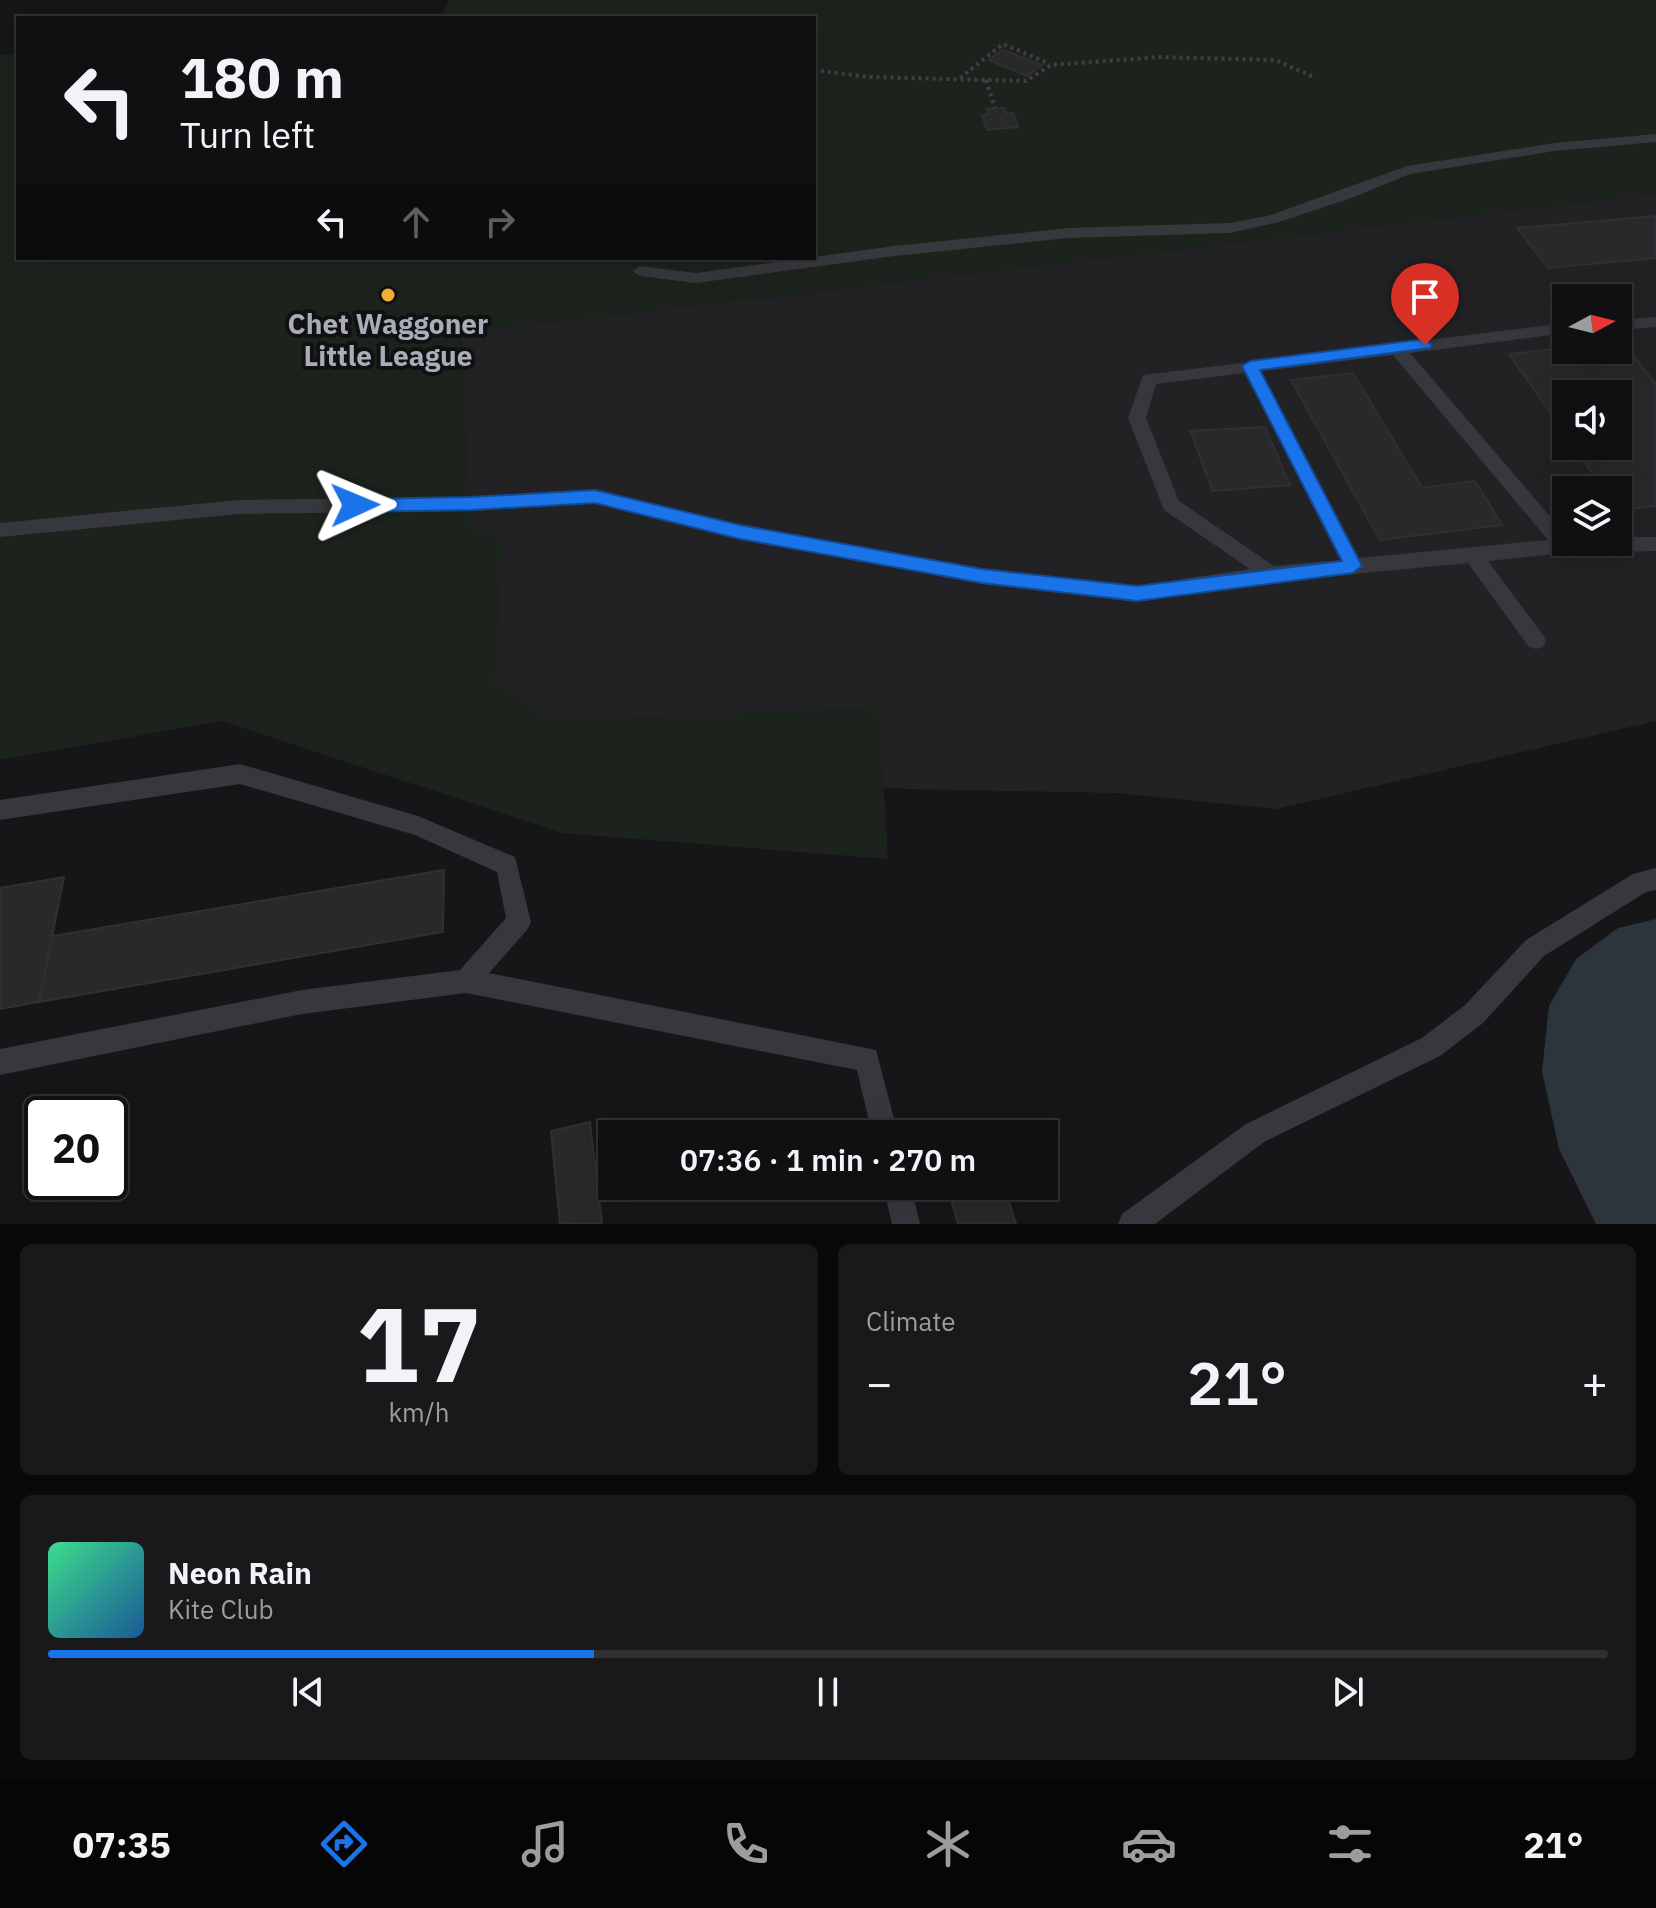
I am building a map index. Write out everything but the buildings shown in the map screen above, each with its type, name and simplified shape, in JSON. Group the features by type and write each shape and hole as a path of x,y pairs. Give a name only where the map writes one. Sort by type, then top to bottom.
{"lane":[{"path":"640,271 696,278 894,251 1068,233 1229,228 1271,220 1349,194 1407,170 1555,147 1656,138"},
{"path":"1632,324 1656,322"},
{"path":"1271,574 1171,505 1137,418 1149,379 1552,330"},
{"path":"1397,348 1552,532"},
{"path":"1250,366 1353,566"},
{"path":"0,530 239,507 471,504 595,496 740,532 982,576 1137,594 1271,574 1552,547"},
{"path":"1632,545 1656,544"},
{"path":"1473,555 1536,641"},
{"path":"0,810 240,774 418,826 507,865 519,922 466,981"},
{"path":"1132,1224 1255,1133 1431,1047 1474,1014 1535,948 1641,882 1656,879"},
{"path":"0,1062 302,1002 466,981 867,1059 882,1120"},
{"path":"900,1200 906,1224"}],"path":[{"path":"959,78 1003,44 1051,65 1160,57 1275,60 1314,77"},
{"path":"816,70 869,77 1026,81 1051,65"},
{"path":"986,80 995,108"}],"shaded area":[{"name":"Chet Waggoner Little League","path":"449,0 1656,0 1656,194 462,333 471,526 504,540 495,681 554,720 879,707 888,859 562,833 222,721 0,760 0,55 16,53 16,260 816,260 816,16 418,16 442,14"},
{"path":"1656,194 1656,721 1276,809 1116,793 906,789 720,776 474,738 461,333"},
{"path":"1656,919 1656,1224 1596,1224 1559,1149 1542,1071 1549,1006 1576,959 1618,928"}],"place":[{"name":"Chet Waggoner Little League","path":"388,295"}],"route":[{"path":"355,505 471,504 595,496 740,532 982,576 1137,594 1271,574 1353,566 1250,366 1425,345"}]}
